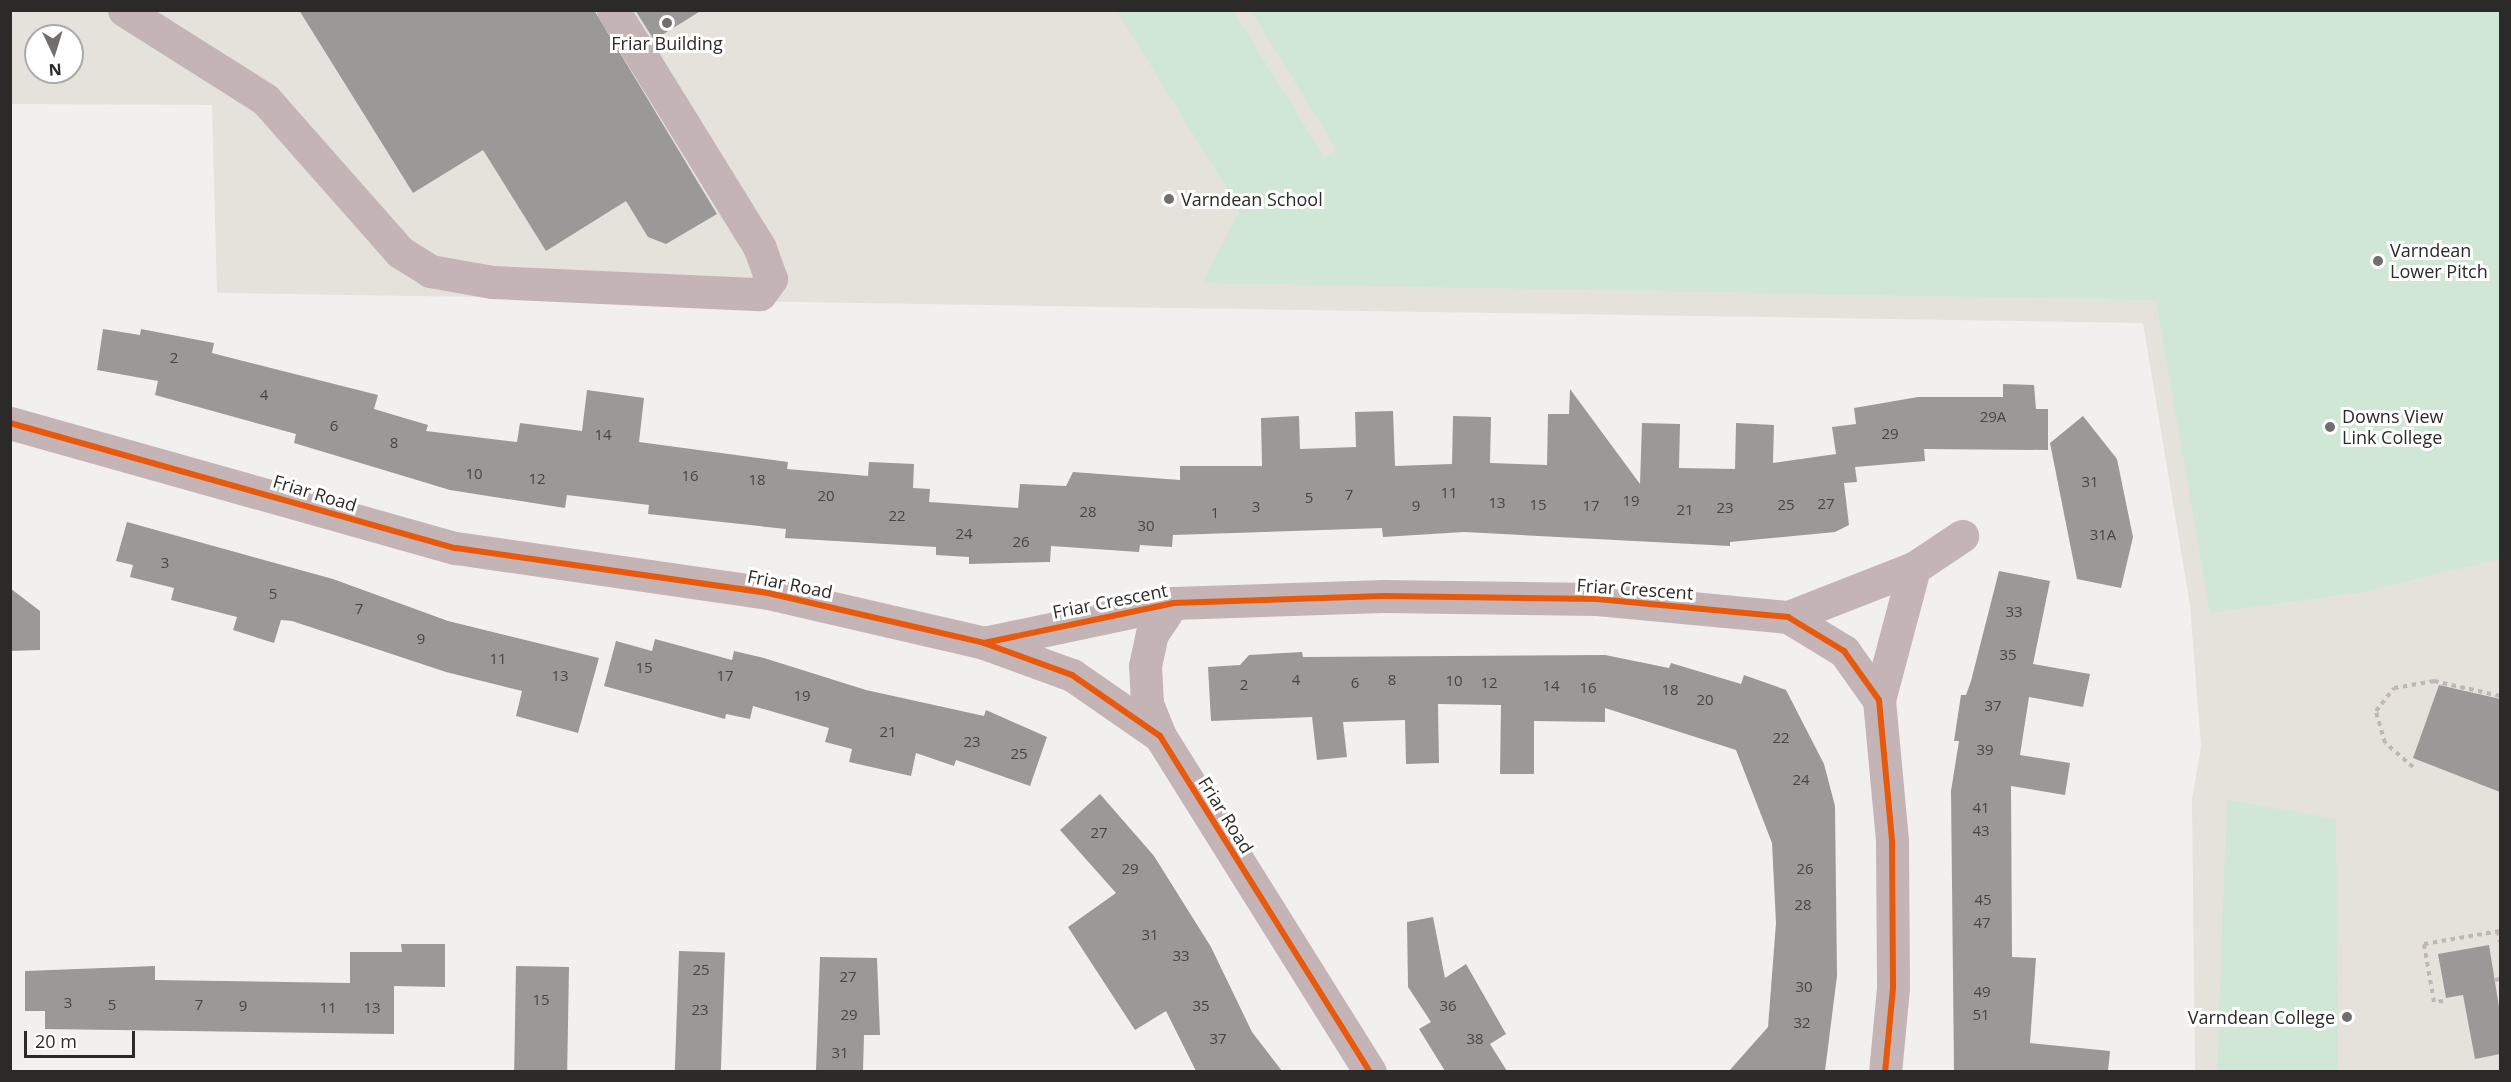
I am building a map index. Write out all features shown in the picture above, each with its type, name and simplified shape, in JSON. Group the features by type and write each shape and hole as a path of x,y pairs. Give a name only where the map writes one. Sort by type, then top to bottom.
{"street":[{"path":"124,10 265,99 400,252 430,271 492,282 760,294 771,279 760,248 613,10"},
{"name":"Friar Road","path":"10,423 456,549 768,593 984,644 1072,675 1160,736 1370,1071"},
{"path":"1788,617 1914,568 1962,537"},
{"path":"1885,1071 1893,987 1892,841 1879,700 1914,568"},
{"name":"Friar Crescent","path":"984,644 1173,603 1383,596 1597,599 1788,617 1844,651 1879,700"},
{"name":"Friar Crescent","path":"1160,736 1147,703 1144,666 1152,634 1173,603"}],"path":[{"path":"2413,767 2385,743 2376,711 2394,688 2434,681 2500,696"},
{"path":"2444,1001 2434,1002 2424,944 2500,931 2500,942"},
{"path":"2495,980 2500,979"}],"shaded area":[{"name":"Varndean School","path":"11,10 2500,11 2500,1071 2195,1071 2192,799 2201,747 2190,605 2143,323 217,293 212,105 11,104"}],"green space":[{"path":"1117,11 1233,11 1325,158 1337,150 1251,11 2500,11 2500,559 2362,592 2210,613 2156,300 1202,283 1240,210"},
{"path":"2227,800 2336,819 2338,1071 2217,1071"}],"building":[{"path":"299,10 594,10 717,214 666,244 648,237 626,201 546,251 483,150 413,193"},
{"name":"Friar Building","path":"635,10 702,10 654,40"},
{"path":"103,329 140,335 141,329 214,343 212,353 378,395 374,409 428,425 426,431 517,442 520,423 582,431 587,390 644,398 639,442 788,462 787,469 868,476 869,462 914,464 913,488 930,489 929,502 1018,508 1020,484 1066,486 1073,472 1180,480 1180,466 1262,466 1261,418 1299,416 1300,449 1356,447 1355,412 1393,411 1395,466 1452,464 1453,416 1491,417 1490,463 1547,465 1548,414 1569,414 1570,389 1640,484 1642,423 1680,424 1679,468 1735,469 1736,423 1774,425 1773,463 1836,454 1832,427 1856,424 1854,408 1918,397 2003,397 2003,384 2034,385 2036,409 2048,409 2048,450 1924,449 1925,461 1855,467 1857,482 1844,483 1849,525 1835,532 1730,542 1730,546 1464,532 1383,537 1382,528 1173,535 1172,547 1140,545 1139,552 1051,546 1050,562 969,564 969,557 936,555 936,547 785,538 786,529 648,514 649,505 567,495 565,508 450,490 294,443 296,434 155,395 158,381 97,370"},
{"path":"2083,416 2117,459 2133,537 2121,588 2077,579 2050,443"},
{"path":"127,522 333,579 448,621 599,658 578,733 516,716 522,691 446,672 292,621 281,620 274,643 233,630 237,617 171,600 174,588 130,577 133,565 116,561"},
{"path":"1999,571 2050,581 2033,664 2090,674 2083,707 2029,697 2020,755 2070,763 2065,795 2011,786 2012,957 2036,958 2030,1043 2110,1051 2108,1071 1954,1071 1951,791 1959,741 1954,741 1961,695 1966,695 1971,681"},
{"path":"10,588 40,611 40,650 10,651"},
{"path":"655,639 732,660 734,651 764,658 866,690 984,716 986,710 1047,737 1030,786 956,760 954,766 916,753 911,776 849,762 852,749 825,742 829,728 753,706 750,719 726,714 725,719 604,686 616,641 652,651"},
{"path":"1302,652 1303,657 1605,655 1669,668 1671,663 1741,684 1744,675 1786,690 1824,764 1835,806 1837,976 1825,1071 1729,1071 1768,1027 1776,923 1772,843 1736,750 1605,708 1605,722 1534,721 1534,774 1500,774 1501,705 1438,704 1439,763 1406,764 1405,720 1343,722 1347,757 1317,760 1312,717 1211,721 1208,667 1240,665 1249,655"},
{"path":"2439,685 2500,699 2500,792 2413,758"},
{"path":"1100,794 1154,856 1211,947 1252,1032 1282,1071 1196,1071 1166,1011 1135,1030 1068,927 1116,893 1060,830"},
{"path":"1433,917 1445,978 1466,964 1506,1034 1490,1044 1507,1071 1445,1071 1419,1029 1431,1022 1408,987 1407,922"},
{"path":"401,944 445,944 445,987 394,986 394,1034 45,1029 45,1011 25,1011 25,971 155,966 155,980 350,983 350,952 402,952"},
{"path":"2489,945 2500,1013 2500,1054 2475,1059 2463,995 2446,998 2438,954"},
{"path":"679,951 725,953 721,1072 675,1071"},
{"path":"820,957 877,958 880,1035 864,1035 863,1071 816,1071"},
{"path":"516,966 569,967 567,1072 514,1071"}],"cycle path":[{"path":"10,423 456,548 768,593 984,643 1072,675 1160,736 1370,1072"},
{"path":"984,643 1173,603 1383,596 1597,599 1788,617 1844,651 1879,700 1892,841 1893,988 1885,1072"}],"place":[{"name":"Friar Building","path":"667,23"},
{"name":"Varndean School","path":"1169,199"},
{"name":"Varndean Lower Pitch","path":"2378,261"},
{"name":"Downs View Link College","path":"2330,427"},
{"name":"Varndean College","path":"2347,1017"}]}
